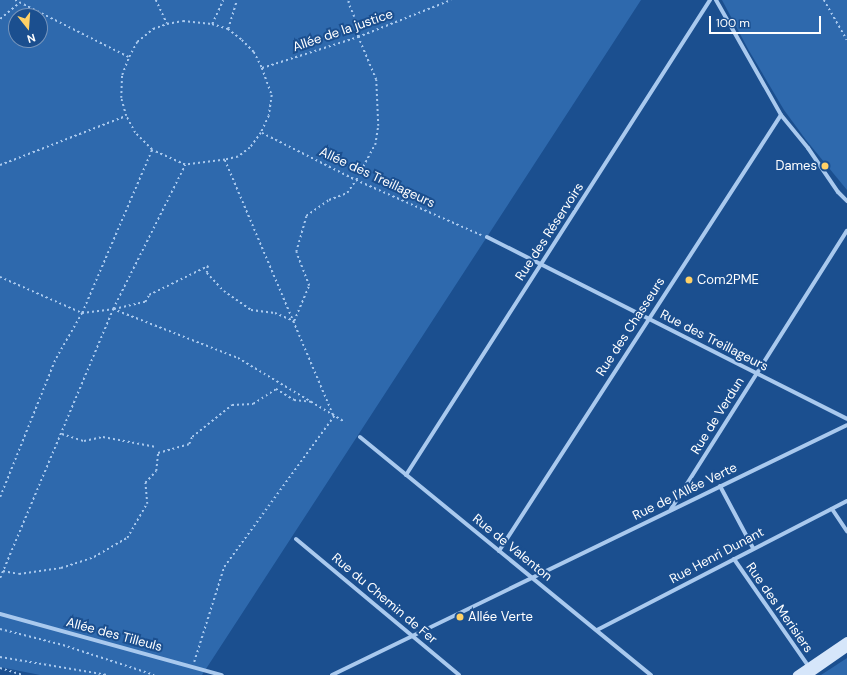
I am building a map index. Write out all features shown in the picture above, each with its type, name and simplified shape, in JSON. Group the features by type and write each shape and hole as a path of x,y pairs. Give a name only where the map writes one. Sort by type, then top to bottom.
{"main road":[{"path":"808,671 847,641"},
{"path":"797,675 808,671 847,648"}],"street":[{"name":"Rue des Réservoirs","path":"406,475 710,0"},
{"path":"716,0 780,115 808,148 838,192 847,201"},
{"name":"Rue des Chasseurs","path":"499,551 780,115"},
{"name":"Rue de Verdun","path":"670,510 847,231"},
{"name":"Rue des Treillageurs","path":"487,237 847,419"},
{"name":"Rue de l'Allée Verte","path":"532,578 847,425"},
{"name":"Rue de Valenton","path":"360,437 651,675"},
{"path":"720,486 752,548"},
{"name":"Rue Henri Dunant","path":"597,630 734,559 752,548 847,501"},
{"path":"832,509 847,531"},
{"name":"Rue du Chemin de Fer","path":"296,539 459,675"},
{"name":"Rue des Merisiers","path":"734,559 808,671"},
{"path":"332,675 532,578"},
{"name":"Allée des Tilleuls","path":"0,614 222,675"}],"path":[{"path":"15,0 129,57"},
{"path":"156,0 167,24"},
{"path":"212,24 223,0"},
{"path":"228,29 237,0"},
{"path":"294,321 309,286 296,252 306,216 329,200 347,193 356,180 375,145 378,126 376,80 358,37 354,17 348,3 349,0"},
{"name":"Allée de la justice","path":"262,68 358,37 451,0"},
{"path":"824,0 847,40"},
{"path":"0,19 20,2"},
{"path":"183,21 212,24 228,29 254,52 262,68 272,95 268,116 261,133 250,148 238,157 185,165 152,150 135,133 126,116 121,98 122,75 137,42 153,29 167,24 183,21"},
{"path":"0,165 126,116"},
{"name":"Allée des Treillageurs","path":"261,133 356,180 487,237"},
{"path":"0,497 56,358 82,313 152,150"},
{"path":"225,160 333,416"},
{"path":"0,578 113,309 185,165"},
{"path":"0,276 82,313 113,309 145,302 149,295 208,266 207,273 224,291 251,310 275,313 294,321"},
{"path":"113,309 238,358 345,422"},
{"path":"3,571 19,574 61,568 94,557 127,538 147,504 146,483 156,471 158,453 189,444 192,437 232,404 253,404 276,389 294,400 312,402"},
{"path":"192,667 224,567 333,416"},
{"path":"61,434 84,440 103,437 156,447"},
{"path":"0,629 63,645 154,675"},
{"path":"0,657 108,675"},
{"path":"0,668 23,675"}],"shaded area":[{"path":"0,0 641,0 202,675 40,675 0,667"},
{"path":"722,0 847,0 847,190 806,140 784,110 748,49"},
{"path":"847,658 847,675 821,675"}],"place":[{"name":"Dames","path":"825,166"},
{"name":"Com2PME","path":"689,280"},
{"name":"Allée Verte","path":"460,617"}]}
